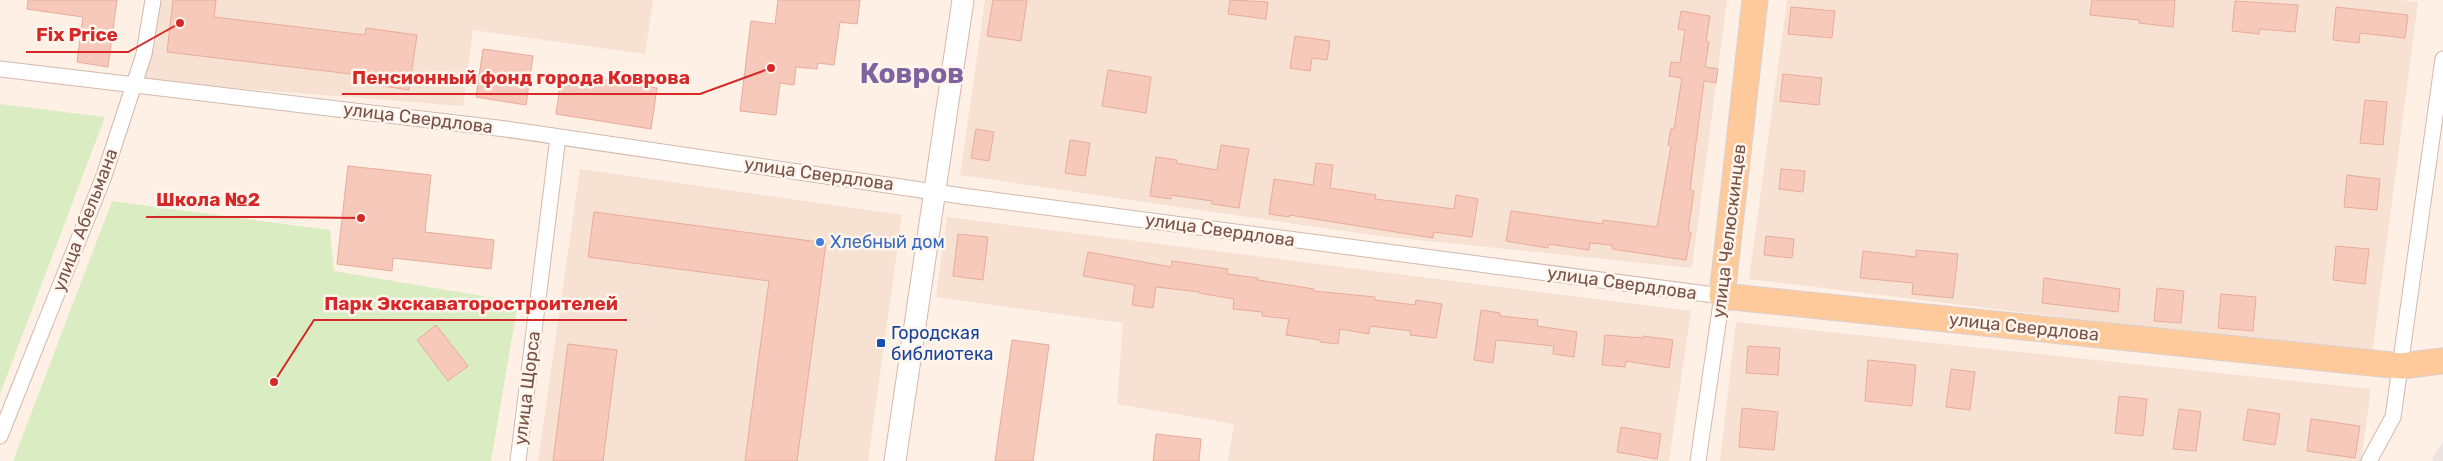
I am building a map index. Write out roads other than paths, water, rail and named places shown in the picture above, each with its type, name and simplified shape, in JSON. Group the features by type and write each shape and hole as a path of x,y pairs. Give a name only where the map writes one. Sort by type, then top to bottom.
{"main road":[{"path":"895,461 963,0"},
{"name":"улица Челюскинцев","path":"1722,296 1755,0"},
{"name":"улица Свердлова","path":"1722,296 2401,366 2443,361"}],"street":[{"name":"улица Абельмана","path":"0,436 104,176 144,54 153,0"},
{"path":"2369,461 2393,417 2443,59"},
{"name":"улица Свердлова","path":"0,69 134,86 379,112 935,191 1722,296"},
{"name":"улица Щорса","path":"518,461 558,137"},
{"name":"улица Челюскинцев","path":"1698,461 1722,296"}],"place":[{"name":"Fix Price","path":"180,23"},
{"name":"Пенсионный фонд города Коврова","path":"771,68"},
{"name":"Школа №2","path":"361,218"},
{"name":"Хлебный дом","path":"820,242"},
{"name":"Городская библиотека","path":"881,343"},
{"name":"Парк Экскаваторостроителей","path":"274,382"}],"district":[{"name":"Ковров","path":"912,73"}]}
